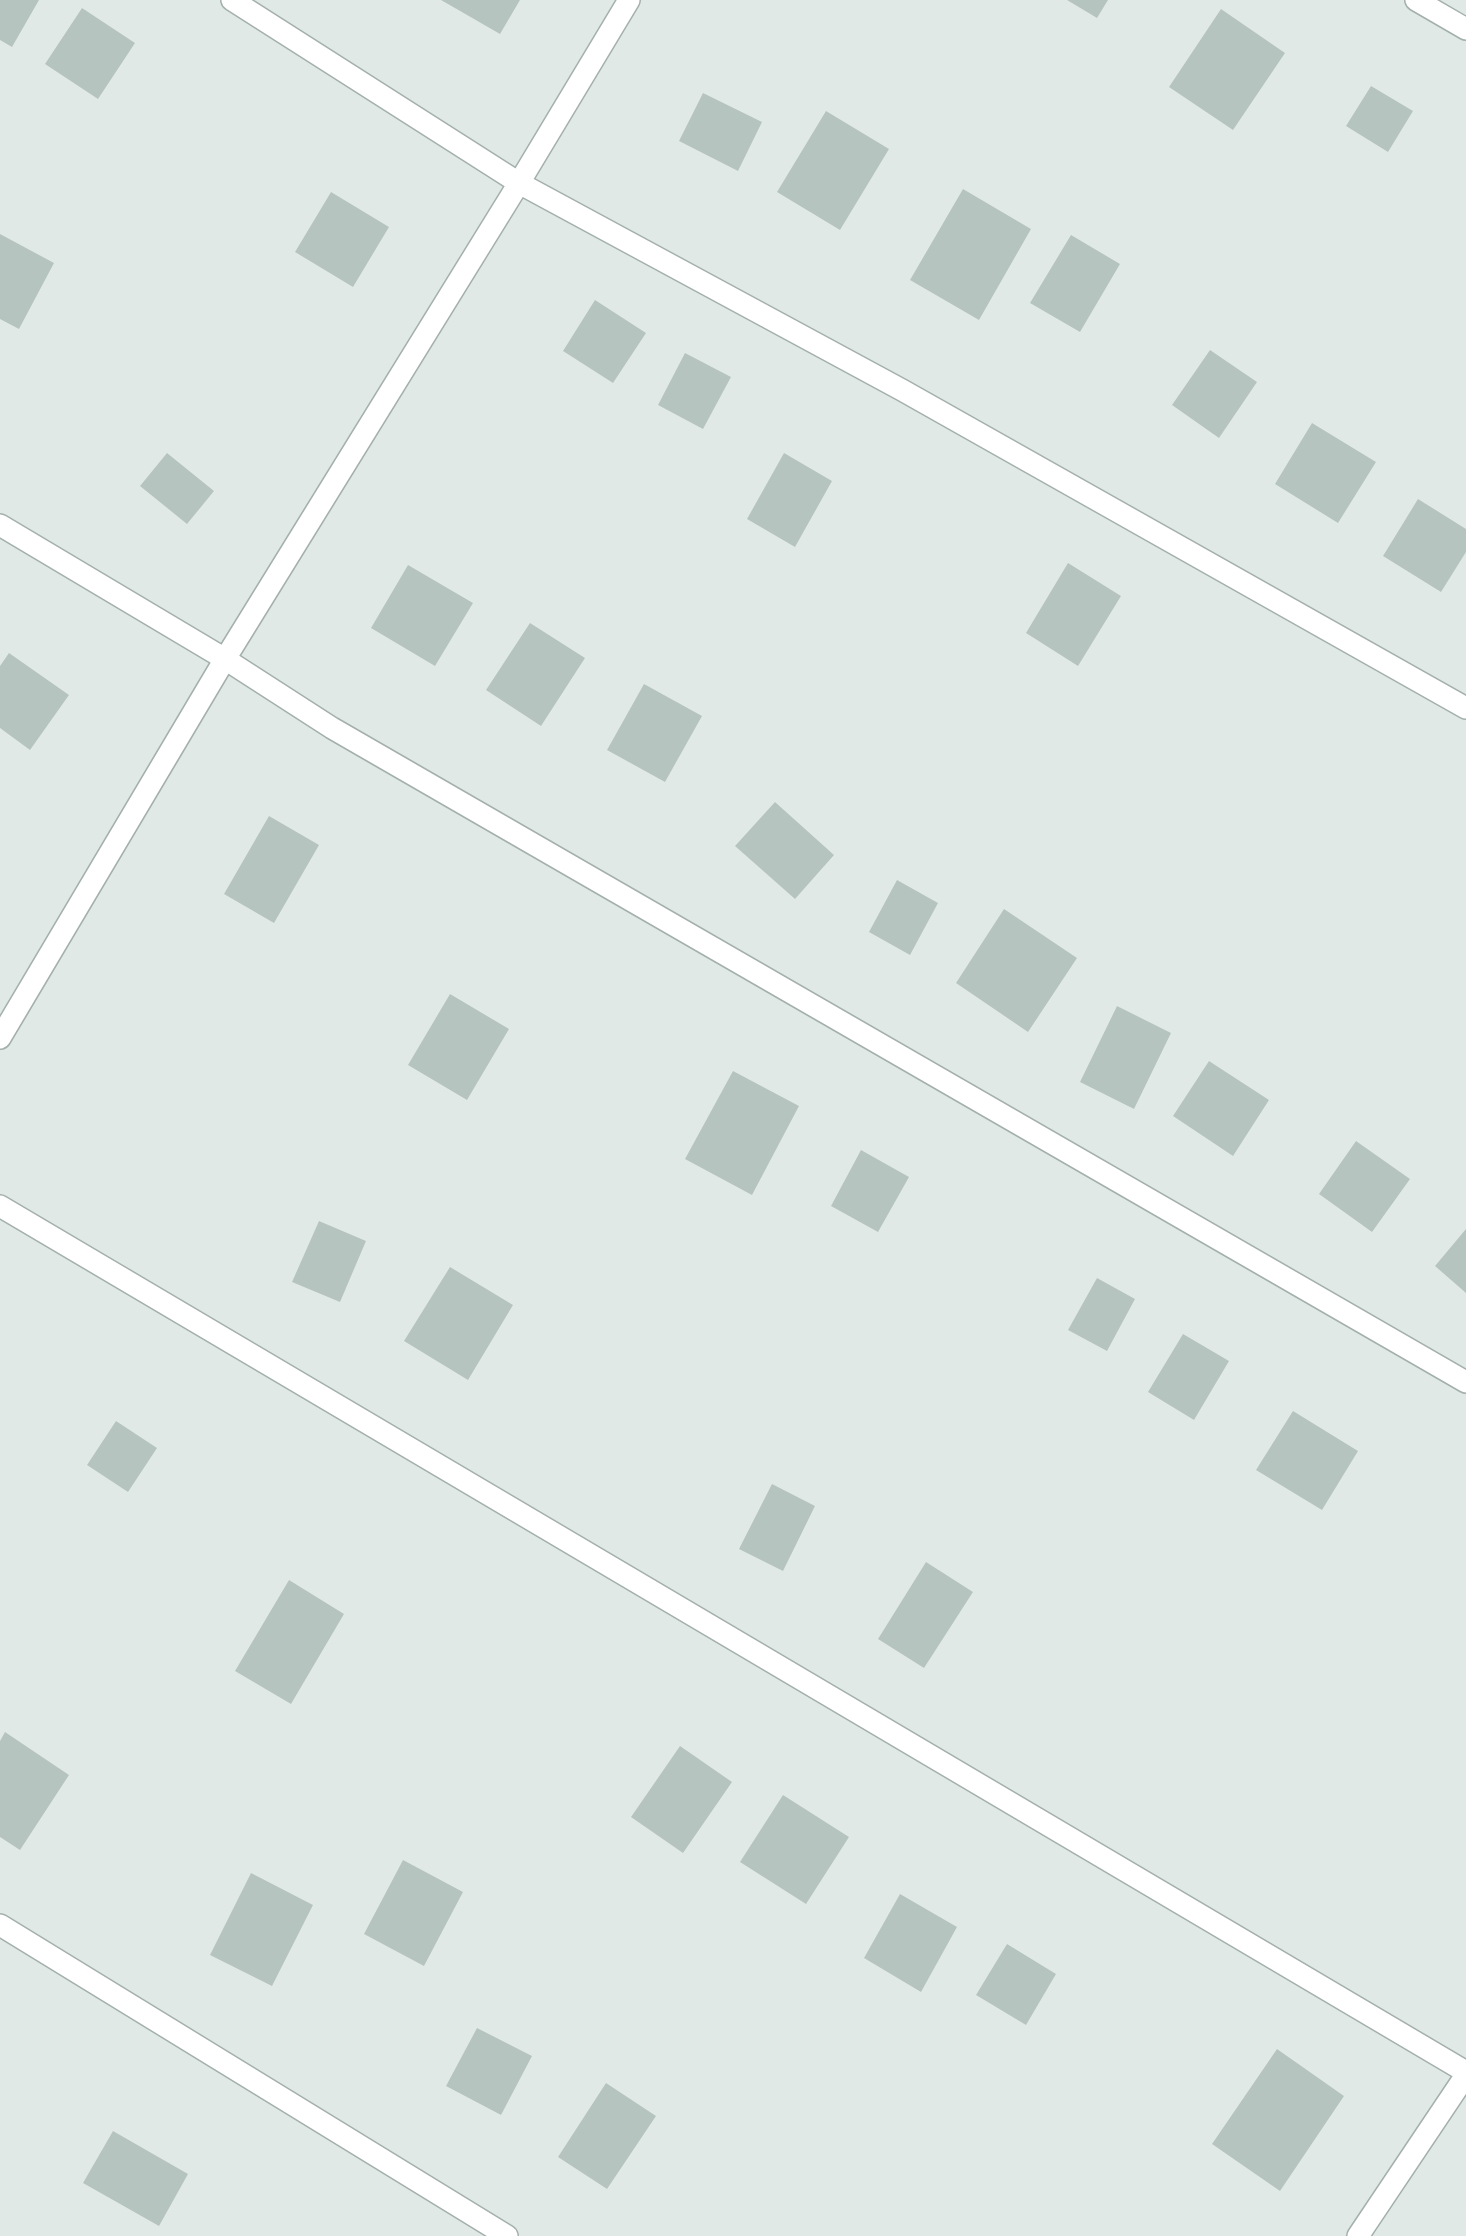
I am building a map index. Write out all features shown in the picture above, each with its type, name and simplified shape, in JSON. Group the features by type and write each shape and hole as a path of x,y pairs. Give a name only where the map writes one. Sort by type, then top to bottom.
{"street":[{"path":"232,0 519,183 902,390 1466,708"},
{"path":"0,1038 225,659 629,0"},
{"path":"1416,0 1466,29"},
{"path":"0,525 225,659 344,734 1466,1382"},
{"path":"0,1206 1466,2074 1358,2236"},
{"path":"0,1925 507,2236"}],"building":[{"path":"0,0 39,0 12,47 0,40"},
{"path":"441,0 520,0 500,34"},
{"path":"1067,0 1108,0 1097,18"},
{"path":"82,8 135,43 98,99 45,64"},
{"path":"1221,9 1285,53 1233,130 1169,87"},
{"path":"1371,86 1413,111 1388,152 1346,126"},
{"path":"703,93 762,122 738,171 679,141"},
{"path":"826,111 889,149 840,230 777,192"},
{"path":"963,189 1031,229 979,320 910,280"},
{"path":"331,192 389,227 353,287 295,252"},
{"path":"0,234 54,263 19,329 0,319"},
{"path":"1071,235 1120,264 1080,332 1030,303"},
{"path":"595,300 646,333 613,383 563,351"},
{"path":"1210,350 1257,382 1219,438 1172,405"},
{"path":"685,353 731,377 703,429 658,405"},
{"path":"1312,423 1376,462 1338,523 1275,484"},
{"path":"167,453 214,491 187,524 140,486"},
{"path":"784,453 832,481 795,547 747,519"},
{"path":"1418,499 1466,529 1466,552 1441,592 1383,556"},
{"path":"1068,563 1121,596 1078,666 1026,633"},
{"path":"408,565 473,603 435,666 371,628"},
{"path":"530,623 585,658 541,726 486,690"},
{"path":"9,653 69,695 30,750 0,728 0,666"},
{"path":"644,684 702,716 665,782 607,750"},
{"path":"775,802 834,855 795,899 735,846"},
{"path":"269,816 319,845 274,923 224,894"},
{"path":"897,880 938,903 910,955 869,932"},
{"path":"1004,909 1077,958 1028,1032 956,983"},
{"path":"450,994 509,1029 467,1100 408,1065"},
{"path":"1117,1006 1171,1033 1134,1109 1080,1082"},
{"path":"1209,1061 1269,1100 1233,1156 1173,1116"},
{"path":"733,1071 799,1106 752,1195 685,1159"},
{"path":"1356,1141 1410,1179 1372,1232 1319,1194"},
{"path":"861,1150 909,1177 878,1232 831,1206"},
{"path":"319,1221 366,1241 340,1302 292,1282"},
{"path":"1466,1229 1466,1293 1435,1266"},
{"path":"450,1267 513,1305 468,1380 404,1341"},
{"path":"1097,1278 1135,1299 1107,1351 1068,1330"},
{"path":"1183,1334 1229,1361 1194,1420 1148,1392"},
{"path":"1293,1411 1358,1451 1322,1510 1256,1470"},
{"path":"116,1421 157,1448 128,1492 87,1465"},
{"path":"772,1484 815,1506 783,1571 739,1549"},
{"path":"926,1562 973,1592 924,1668 878,1639"},
{"path":"289,1580 344,1614 291,1704 235,1671"},
{"path":"5,1732 69,1775 20,1850 0,1837 0,1741"},
{"path":"680,1746 732,1782 683,1853 631,1817"},
{"path":"783,1795 849,1837 806,1904 740,1862"},
{"path":"403,1860 463,1892 424,1966 364,1934"},
{"path":"251,1873 313,1905 272,1986 210,1955"},
{"path":"900,1894 957,1927 921,1992 864,1958"},
{"path":"1007,1944 1056,1974 1026,2025 976,1995"},
{"path":"477,2028 532,2056 501,2115 446,2086"},
{"path":"1277,2049 1344,2096 1280,2191 1212,2144"},
{"path":"606,2083 656,2116 607,2189 558,2157"},
{"path":"113,2131 188,2174 159,2226 83,2183"}]}
